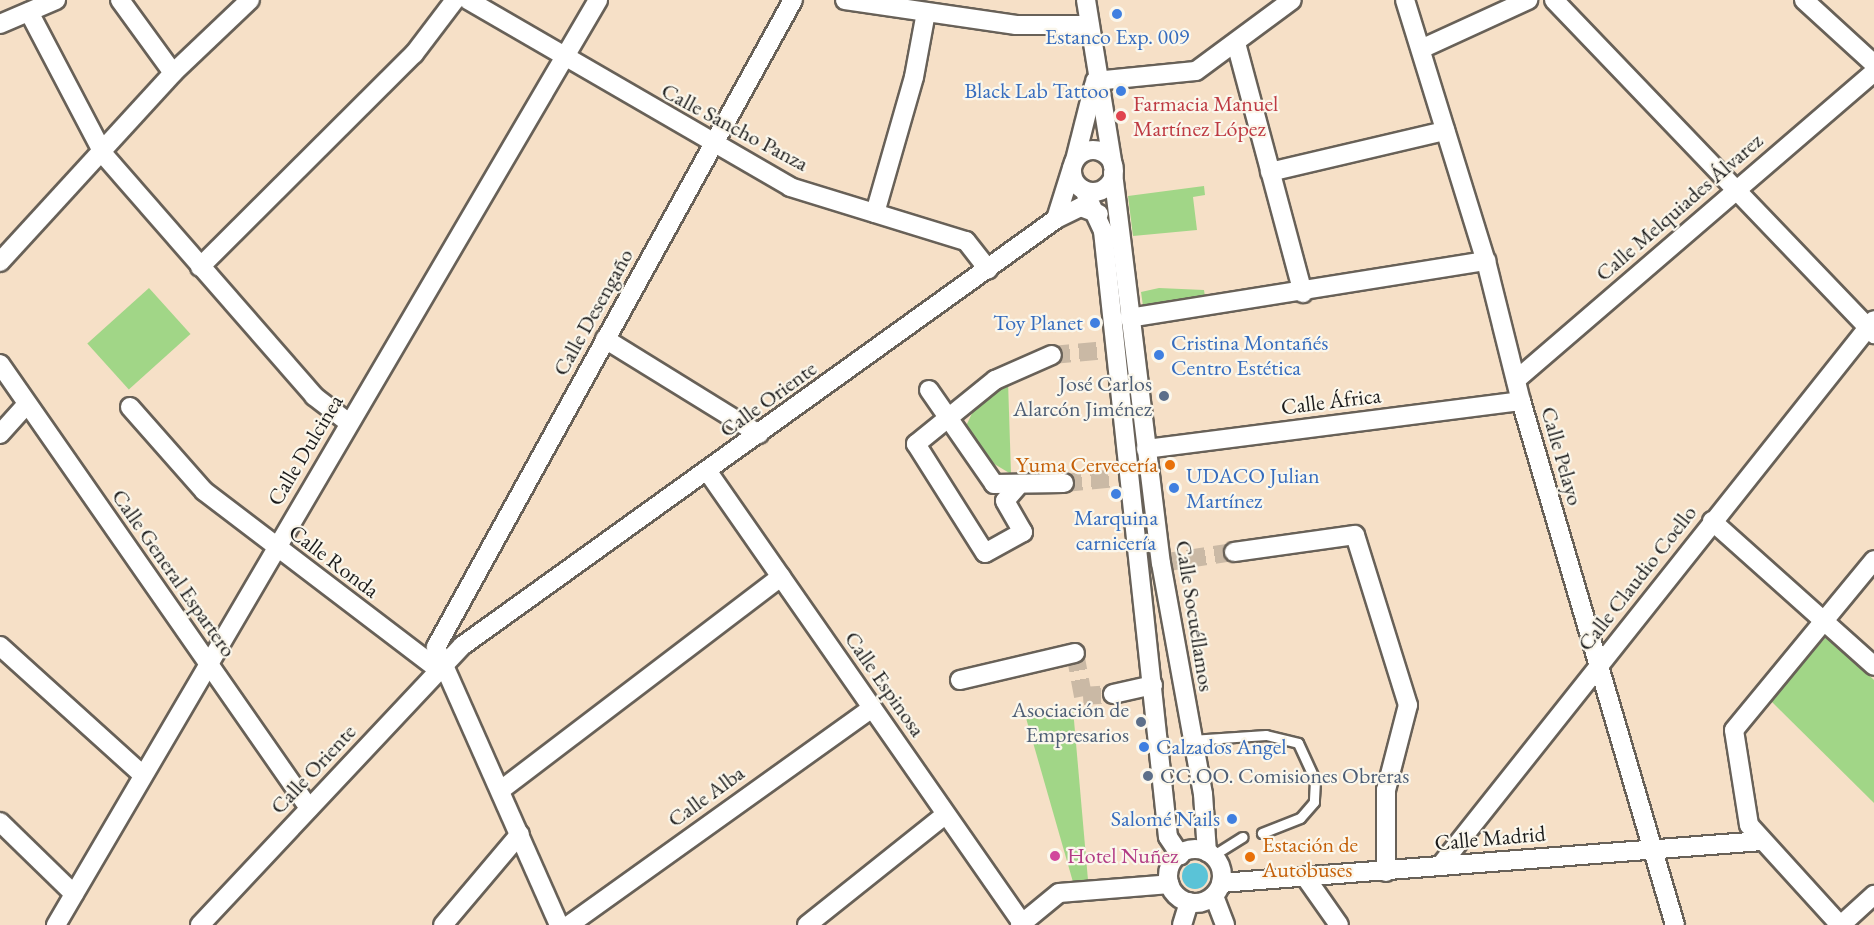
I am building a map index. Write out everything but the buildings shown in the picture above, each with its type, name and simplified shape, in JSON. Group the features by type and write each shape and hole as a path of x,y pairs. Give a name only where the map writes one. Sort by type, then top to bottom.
{"street":[{"path":"0,24 56,0"},
{"path":"120,0 173,73"},
{"path":"0,262 104,155 173,73 250,0"},
{"path":"200,267 414,54 455,0"},
{"name":"Calle Sancho Panza","path":"468,0 714,146 790,187 966,241 988,269"},
{"name":"Calle Dulcinea","path":"56,925 598,0"},
{"name":"Calle Desengaño","path":"440,640 793,0"},
{"path":"845,0 1016,26 1087,25"},
{"name":"Calle Socuéllamos","path":"1086,0 1095,81 1113,170 1146,449 1191,740 1203,794 1209,854 1205,896 1225,925"},
{"path":"1095,81 1196,71 1292,0"},
{"name":"Calle Pelayo","path":"1405,0 1486,261 1521,401 1675,925"},
{"path":"1421,49 1528,0"},
{"path":"1554,0 1734,191 1872,327"},
{"path":"1804,0 1874,64"},
{"path":"29,12 104,155 314,396 349,423"},
{"path":"875,213 914,77 926,12"},
{"path":"1236,43 1303,293"},
{"name":"Calle Melquiades Álvarez","path":"1516,380 1874,72"},
{"name":"Calle Socuéllamos","path":"1073,164 1095,81"},
{"path":"1270,172 1445,131"},
{"path":"1056,219 1073,164 1097,150 1113,170 1103,189 1084,190 1075,181 1073,164"},
{"name":"Calle Socuéllamos","path":"1084,190 1099,214 1124,477 1153,685 1168,837 1180,855"},
{"name":"Calle Oriente","path":"200,925 462,646 708,472 1056,219 1081,207 1099,214"},
{"path":"1129,318 1303,293 1486,261"},
{"name":"Calle Claudio Coello","path":"1440,866 1712,521 1872,327"},
{"path":"605,339 759,434"},
{"path":"1017,487 1005,501 1023,532 985,553 916,444 1016,366 1052,355"},
{"name":"Calle General Espartero","path":"0,364 309,808"},
{"path":"929,390 952,416 994,484 1017,487 1064,483"},
{"name":"Calle África","path":"1146,449 1521,401"},
{"path":"0,434 27,404"},
{"name":"Calle Ronda","path":"130,407 204,491 276,547 442,666"},
{"name":"Calle Espinosa","path":"708,472 1021,924"},
{"path":"1712,521 1874,666"},
{"path":"1234,552 1355,535 1408,705 1386,790 1386,872"},
{"path":"1874,560 1734,730 1749,825 1841,925 1874,895"},
{"path":"501,790 781,577"},
{"path":"462,646 440,640 442,666 501,790 559,925"},
{"path":"0,646 143,775"},
{"path":"960,680 1075,653"},
{"path":"1113,694 1153,685"},
{"name":"Calle Alba","path":"569,925 872,708"},
{"path":"807,925 945,815"},
{"path":"0,822 74,894"},
{"path":"443,925 520,834"},
{"name":"Calle Madrid","path":"1205,896 1306,878 1762,840"},
{"path":"1170,884 1170,868 1180,855 1209,854"},
{"path":"1306,878 1339,925"},
{"path":"1021,924 1059,893 1170,884 1205,896 1218,925"},
{"path":"1182,925 1205,896"}],"lane":[{"path":"1191,740 1266,735 1298,742 1315,780 1314,802 1300,818 1262,833"},
{"path":"1209,854 1243,837"}],"green space":[{"path":"1204,186 1205,195 1193,197 1197,230 1133,236 1128,196"},
{"path":"149,288 190,334 129,390 87,344"},
{"path":"1159,288 1204,290 1205,297 1143,306 1141,292"},
{"path":"1008,381 1011,474 991,462 965,428 976,405"},
{"path":"1827,636 1874,680 1874,803 1770,700"},
{"path":"1073,709 1088,880 1073,882 1026,718"}],"water":[{"path":"1195,863 1204,867 1208,876 1204,885 1195,889 1186,885 1182,876 1186,867"}],"tunnel":[{"path":"1052,355 1107,350"},
{"path":"1064,483 1117,478"},
{"path":"1161,563 1234,552"},
{"path":"1075,653 1083,696 1113,694"}],"place":[{"name":"Estanco Exp. 009","path":"1117,14"},
{"name":"Black Lab Tattoo","path":"1121,91"},
{"name":"Farmacia Manuel Martínez López","path":"1121,116"},
{"name":"Toy Planet","path":"1095,323"},
{"name":"Cristina Montañés Centro Estética","path":"1159,355"},
{"name":"José Carlos Alarcón Jiménez","path":"1164,396"},
{"name":"Yuma Cervecería","path":"1170,465"},
{"name":"UDACO Julian Martínez","path":"1174,488"},
{"name":"Marquina carnicería","path":"1116,494"},
{"name":"Asociación de Empresarios","path":"1141,722"},
{"name":"Calzados Angel","path":"1144,747"},
{"name":"CC.OO. Comisiones Obreras","path":"1148,776"},
{"name":"Salomé Nails","path":"1232,819"},
{"name":"Hotel Nuñez","path":"1055,856"},
{"name":"Estación de Autobuses","path":"1250,857"}]}
